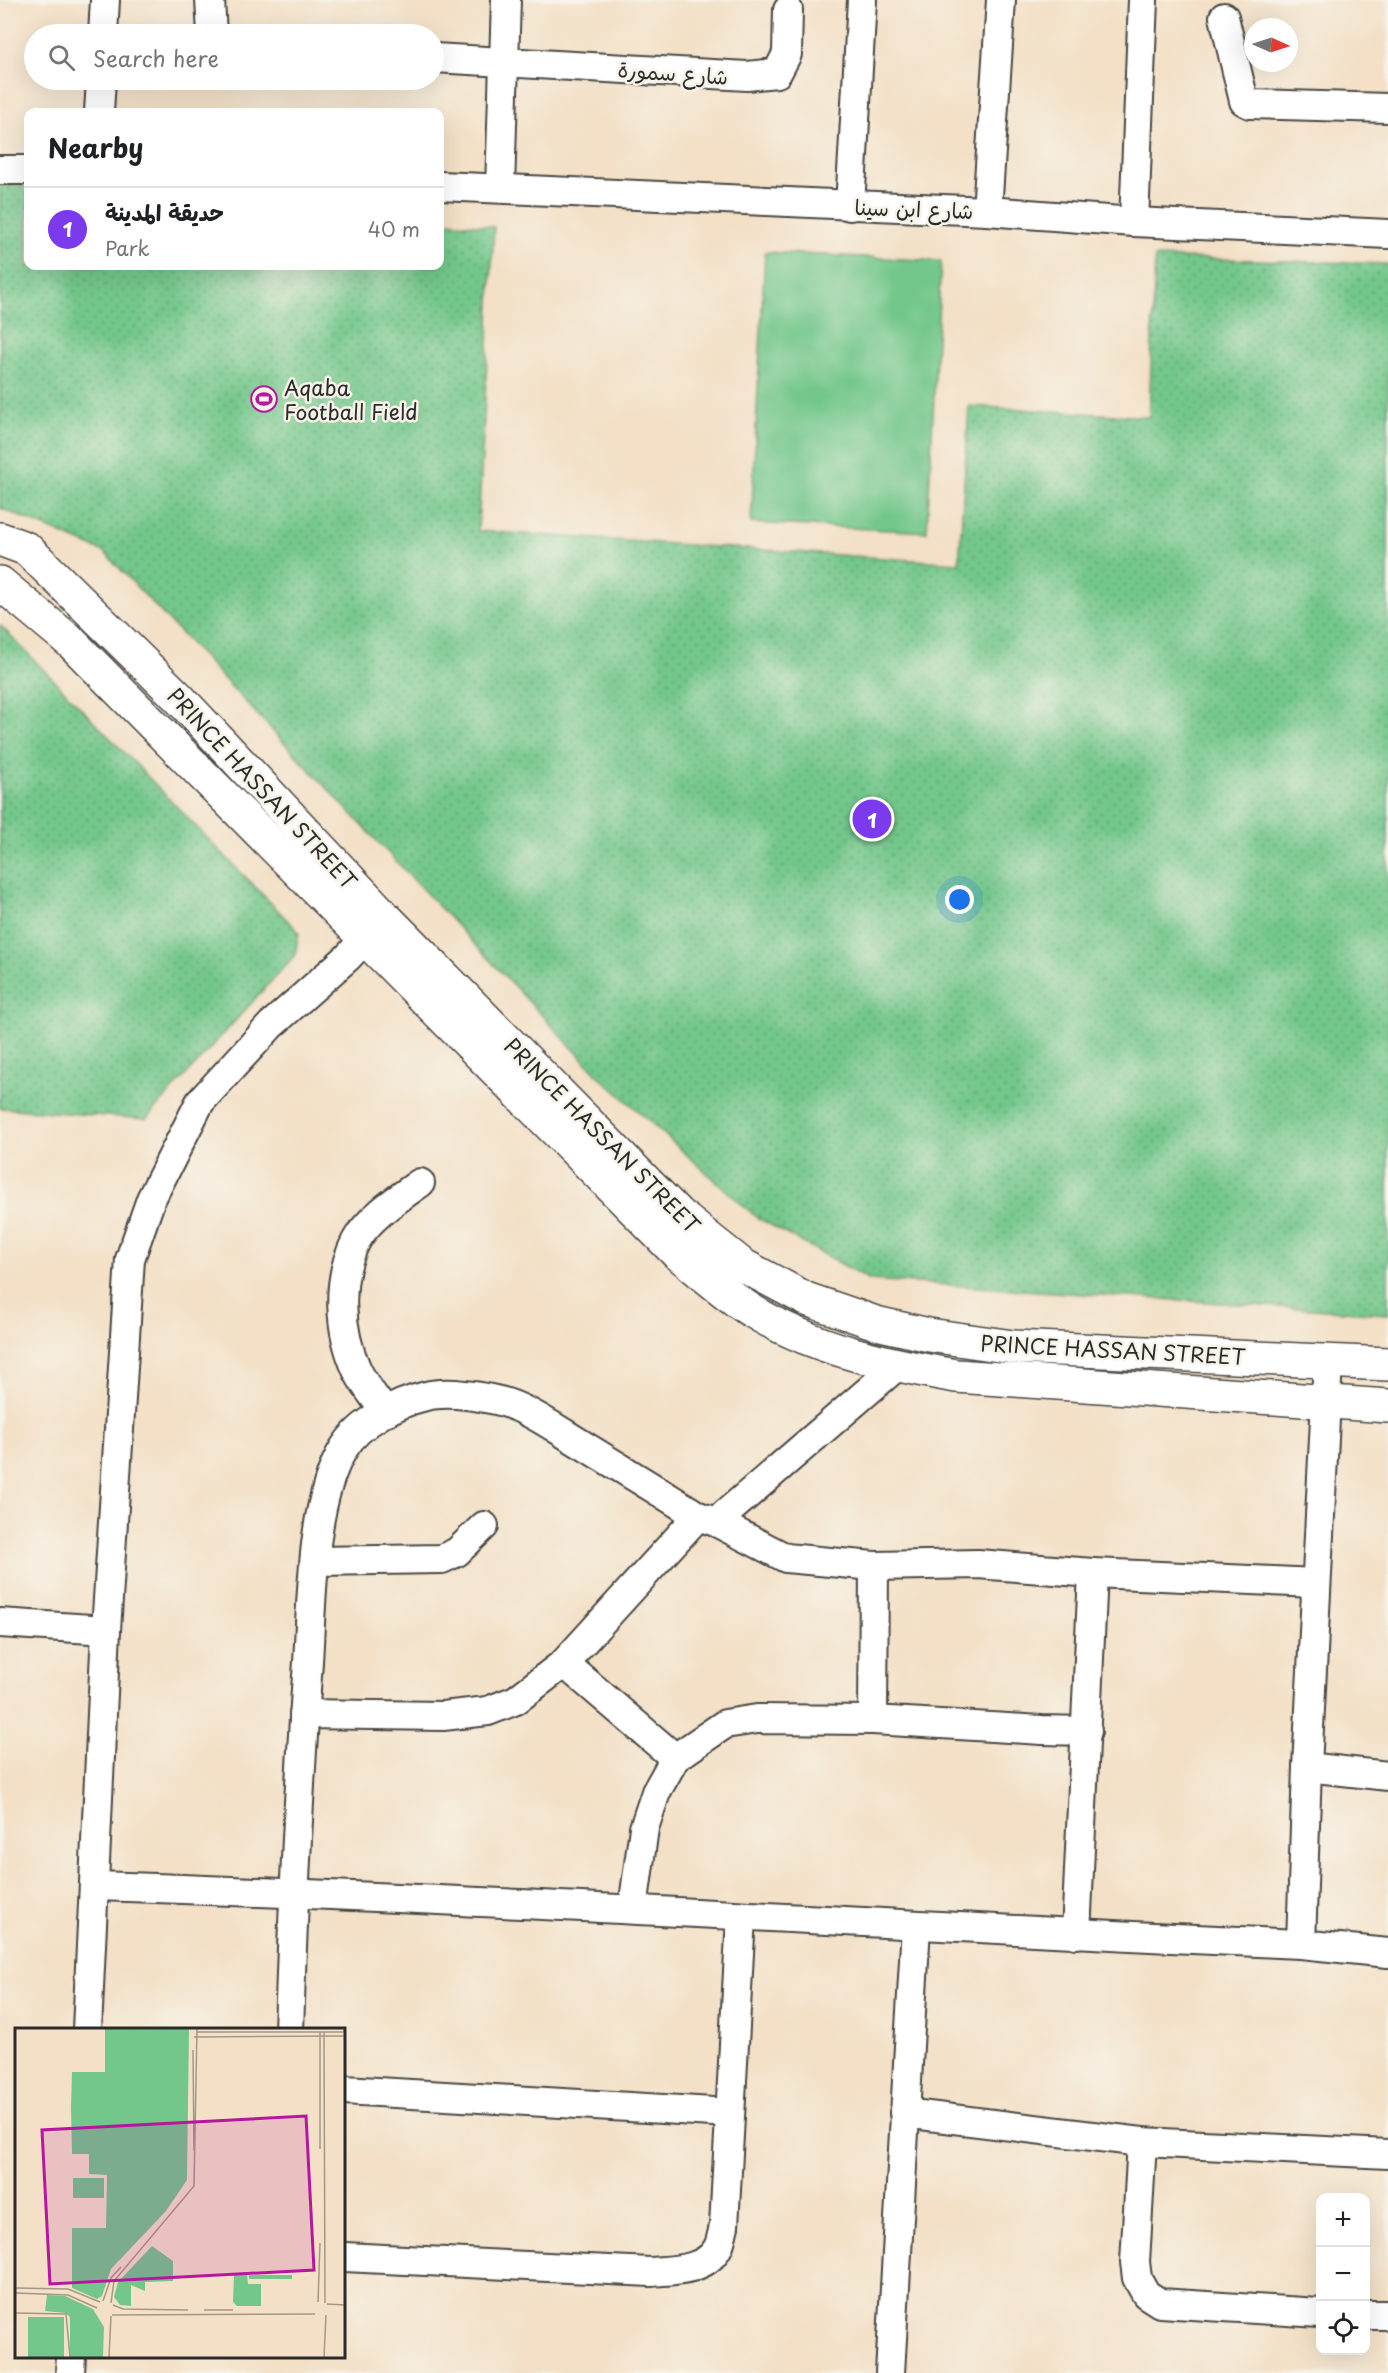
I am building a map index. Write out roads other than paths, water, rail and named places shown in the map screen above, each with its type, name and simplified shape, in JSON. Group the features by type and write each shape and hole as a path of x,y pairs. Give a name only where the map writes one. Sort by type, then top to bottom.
{"main road":[{"name":"PRINCE HASSAN STREET","path":"0,539 27,549 178,698 375,928 676,1252 752,1311 808,1340 897,1366 956,1376 1388,1406"},
{"name":"PRINCE HASSAN STREET","path":"0,583 72,643 678,1214 742,1265 806,1299 876,1323 929,1335 1013,1347 1388,1364"}],"street":[{"path":"104,24 105,0"},
{"path":"210,0 211,24"},
{"path":"500,188 502,60 506,0"},
{"path":"850,206 862,0"},
{"path":"987,211 1001,0"},
{"path":"1134,222 1143,0"},
{"name":"شارع سمورة","path":"444,58 767,76 777,73 787,54 788,10"},
{"path":"1224,17 1244,101 1250,104 1388,108"},
{"path":"99,108 100,90"},
{"path":"0,170 24,170"},
{"name":"شارع ابن سينا","path":"444,186 987,211 1134,222 1388,234"},
{"path":"87,2028 106,1630 130,1259 151,1199 200,1101 271,1025 375,928"},
{"path":"384,1412 358,1371 348,1344 342,1313 344,1275 356,1240 380,1213 420,1183"},
{"path":"1301,1944 1307,1767 1328,1361"},
{"path":"304,1714 443,1716 488,1711 516,1700 564,1663 707,1519 897,1366"},
{"path":"289,2028 304,1714 315,1561 326,1487 345,1447 364,1425 384,1412 427,1395 460,1395 493,1399 528,1412 707,1519 786,1558 874,1566 978,1564 1093,1573 1316,1583"},
{"path":"315,1561 442,1559 457,1552 484,1526"},
{"path":"873,1720 874,1566"},
{"path":"1076,1934 1093,1573"},
{"path":"0,1623 106,1630"},
{"path":"564,1663 675,1758"},
{"path":"633,1908 644,1828 656,1792 675,1758 725,1725 757,1719 873,1720 1087,1731"},
{"path":"1307,1767 1388,1776"},
{"path":"93,1886 633,1908 741,1917 1301,1944 1388,1953"},
{"path":"345,2257 651,2272 681,2269 706,2262 717,2249 724,2226 741,1917"},
{"path":"890,2373 916,1926"},
{"path":"345,2090 730,2113"},
{"path":"904,2113 1142,2142 1388,2154"},
{"path":"1142,2142 1135,2262 1137,2278 1146,2294 1160,2303 1183,2306 1316,2313"},
{"path":"1370,2314 1388,2315"},
{"path":"70,2373 71,2358"}],"place":[{"name":"Aqaba Football Field","path":"264,399"},
{"name":"حديقة المدينة","path":"872,819"}]}
